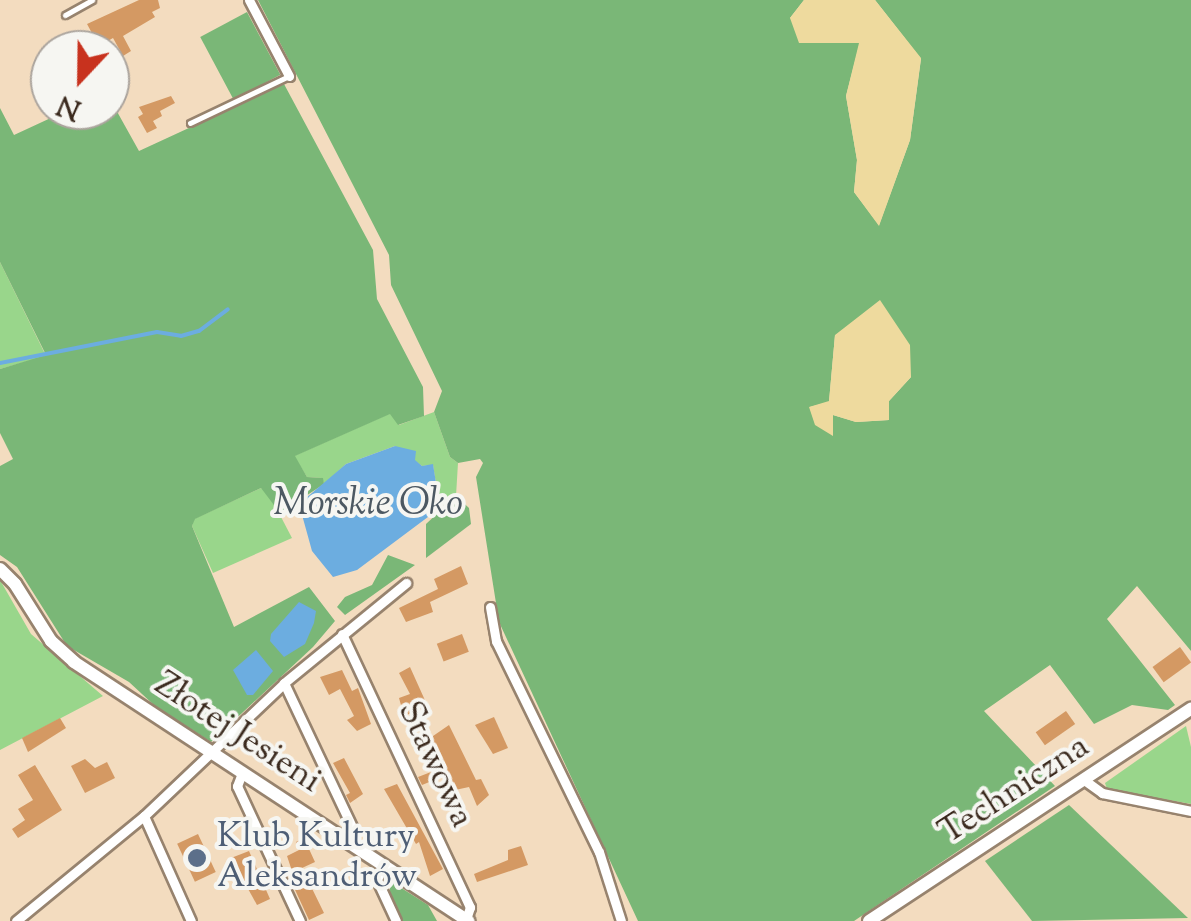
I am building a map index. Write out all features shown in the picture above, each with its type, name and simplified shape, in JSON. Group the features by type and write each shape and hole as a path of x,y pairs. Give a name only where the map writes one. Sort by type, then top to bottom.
{"street":[{"path":"249,0 289,76"},
{"name":"Złotej Jesieni","path":"0,570 16,584 40,627 59,650 468,920"},
{"path":"16,921 144,816 284,683 406,583"},
{"path":"490,608 496,640 600,852 621,921"},
{"name":"Stawowa","path":"342,634 470,907 468,920"},
{"path":"284,683 354,832 352,845"},
{"name":"Techniczna","path":"870,921 1087,782 1191,709"},
{"path":"242,773 237,786 300,921"},
{"path":"1087,782 1102,793 1191,811"},
{"path":"144,816 192,921"},
{"path":"383,865 377,880 396,921"},
{"path":"28,910 33,921"}],"lane":[{"path":"65,15 92,0"},
{"path":"190,123 289,76"}],"green space":[{"path":"258,0 804,0 790,18 860,42 846,96 857,160 854,192 879,225 910,140 921,59 875,0 1191,0 1191,651 1137,586 1107,619 1175,705 1168,710 1132,705 1094,724 1050,665 984,711 1055,786 854,921 638,921 499,622 476,477 483,463 480,459 458,463 450,457 434,412 442,391 391,285 389,255","holes":["835,335 911,377 889,401 889,420 856,422 833,415 833,434 810,407 829,402"]},
{"path":"247,12 280,75 234,100 200,37"},
{"path":"284,84 373,250 377,299 423,387 424,416 398,425 390,414 295,456 307,477 323,478 324,484 280,513 261,488 195,519 192,526 234,627 309,587 335,621 313,647 211,742 155,706 129,682 67,646 17,567 0,555 0,466 13,459 0,433 0,369 46,355 0,262 0,108 14,135 30,128 127,130 139,151"},
{"path":"0,262 46,356 0,369"},
{"path":"434,412 450,457 458,463 456,496 440,508 433,465 422,466 395,446 346,464 324,484 322,478 307,477 294,456 391,413 399,425"},
{"path":"261,488 268,492 292,538 213,573 192,526 194,519"},
{"path":"456,496 469,508 471,524 426,558 426,524"},
{"path":"388,555 415,565 345,615 337,607 345,597 372,585"},
{"path":"0,580 31,634 103,696 0,750"},
{"path":"1186,726 1191,747 1191,804 1107,789 1105,783"},
{"path":"1069,805 1188,918 1032,921 985,861"},
{"path":"392,882 428,905 437,921 402,921 389,892"}],"sand":[{"path":"804,0 875,0 921,58 910,140 879,226 854,192 857,160 846,96 859,43 799,43 790,18"},
{"path":"880,300 910,345 911,377 889,401 889,420 856,422 833,415 833,436 815,425 809,407 829,401 835,335"}],"water":[{"name":"Morskie Oko","path":"395,446 416,451 415,460 422,466 433,464 440,508 357,570 333,577 312,551 299,504 346,464"},
{"path":"299,602 316,611 314,623 305,644 284,657 270,641 271,634"},
{"path":"256,650 273,671 253,695 247,695 233,670"}],"building":[{"path":"139,0 158,0 160,8 152,12 155,17 130,32 90,30 87,24"},
{"path":"171,96 175,103 160,111 162,116 153,121 157,128 147,133 138,117 143,114 139,107"},
{"path":"461,566 468,584 430,602 433,612 406,622 399,608 438,589 434,579"},
{"path":"462,634 469,652 444,661 437,644"},
{"path":"1180,647 1191,662 1164,682 1152,667"},
{"path":"410,667 428,707 404,716 399,698 410,694 399,673"},
{"path":"342,670 352,691 358,688 371,724 357,731 347,720 354,716 340,689 329,695 320,677"},
{"path":"1066,711 1075,724 1045,745 1036,732"},
{"path":"494,717 508,748 493,754 475,725"},
{"path":"60,718 66,728 28,752 22,738"},
{"path":"449,725 476,780 481,779 489,795 477,806 469,787 455,790 449,774 422,785 418,777 431,772 420,745"},
{"path":"344,758 363,794 350,803 346,795 350,793 333,763"},
{"path":"85,759 95,768 107,762 115,778 85,793 71,766"},
{"path":"35,765 62,810 18,838 12,829 25,820 18,809 33,800 18,775"},
{"path":"397,784 443,869 430,876 419,842 416,844 384,789"},
{"path":"198,834 216,872 195,882 177,844"},
{"path":"304,838 315,862 302,868 324,913 309,920 290,879 294,877 287,856 299,850 296,842"},
{"path":"521,846 528,865 477,882 474,874 508,860 508,850"},
{"path":"249,851 270,899 257,905 231,858"}],"waterway":[{"path":"0,363 157,332 181,336 199,331 228,309"}],"place":[{"name":"Klub Kultury Aleksandrów","path":"197,858"}]}
